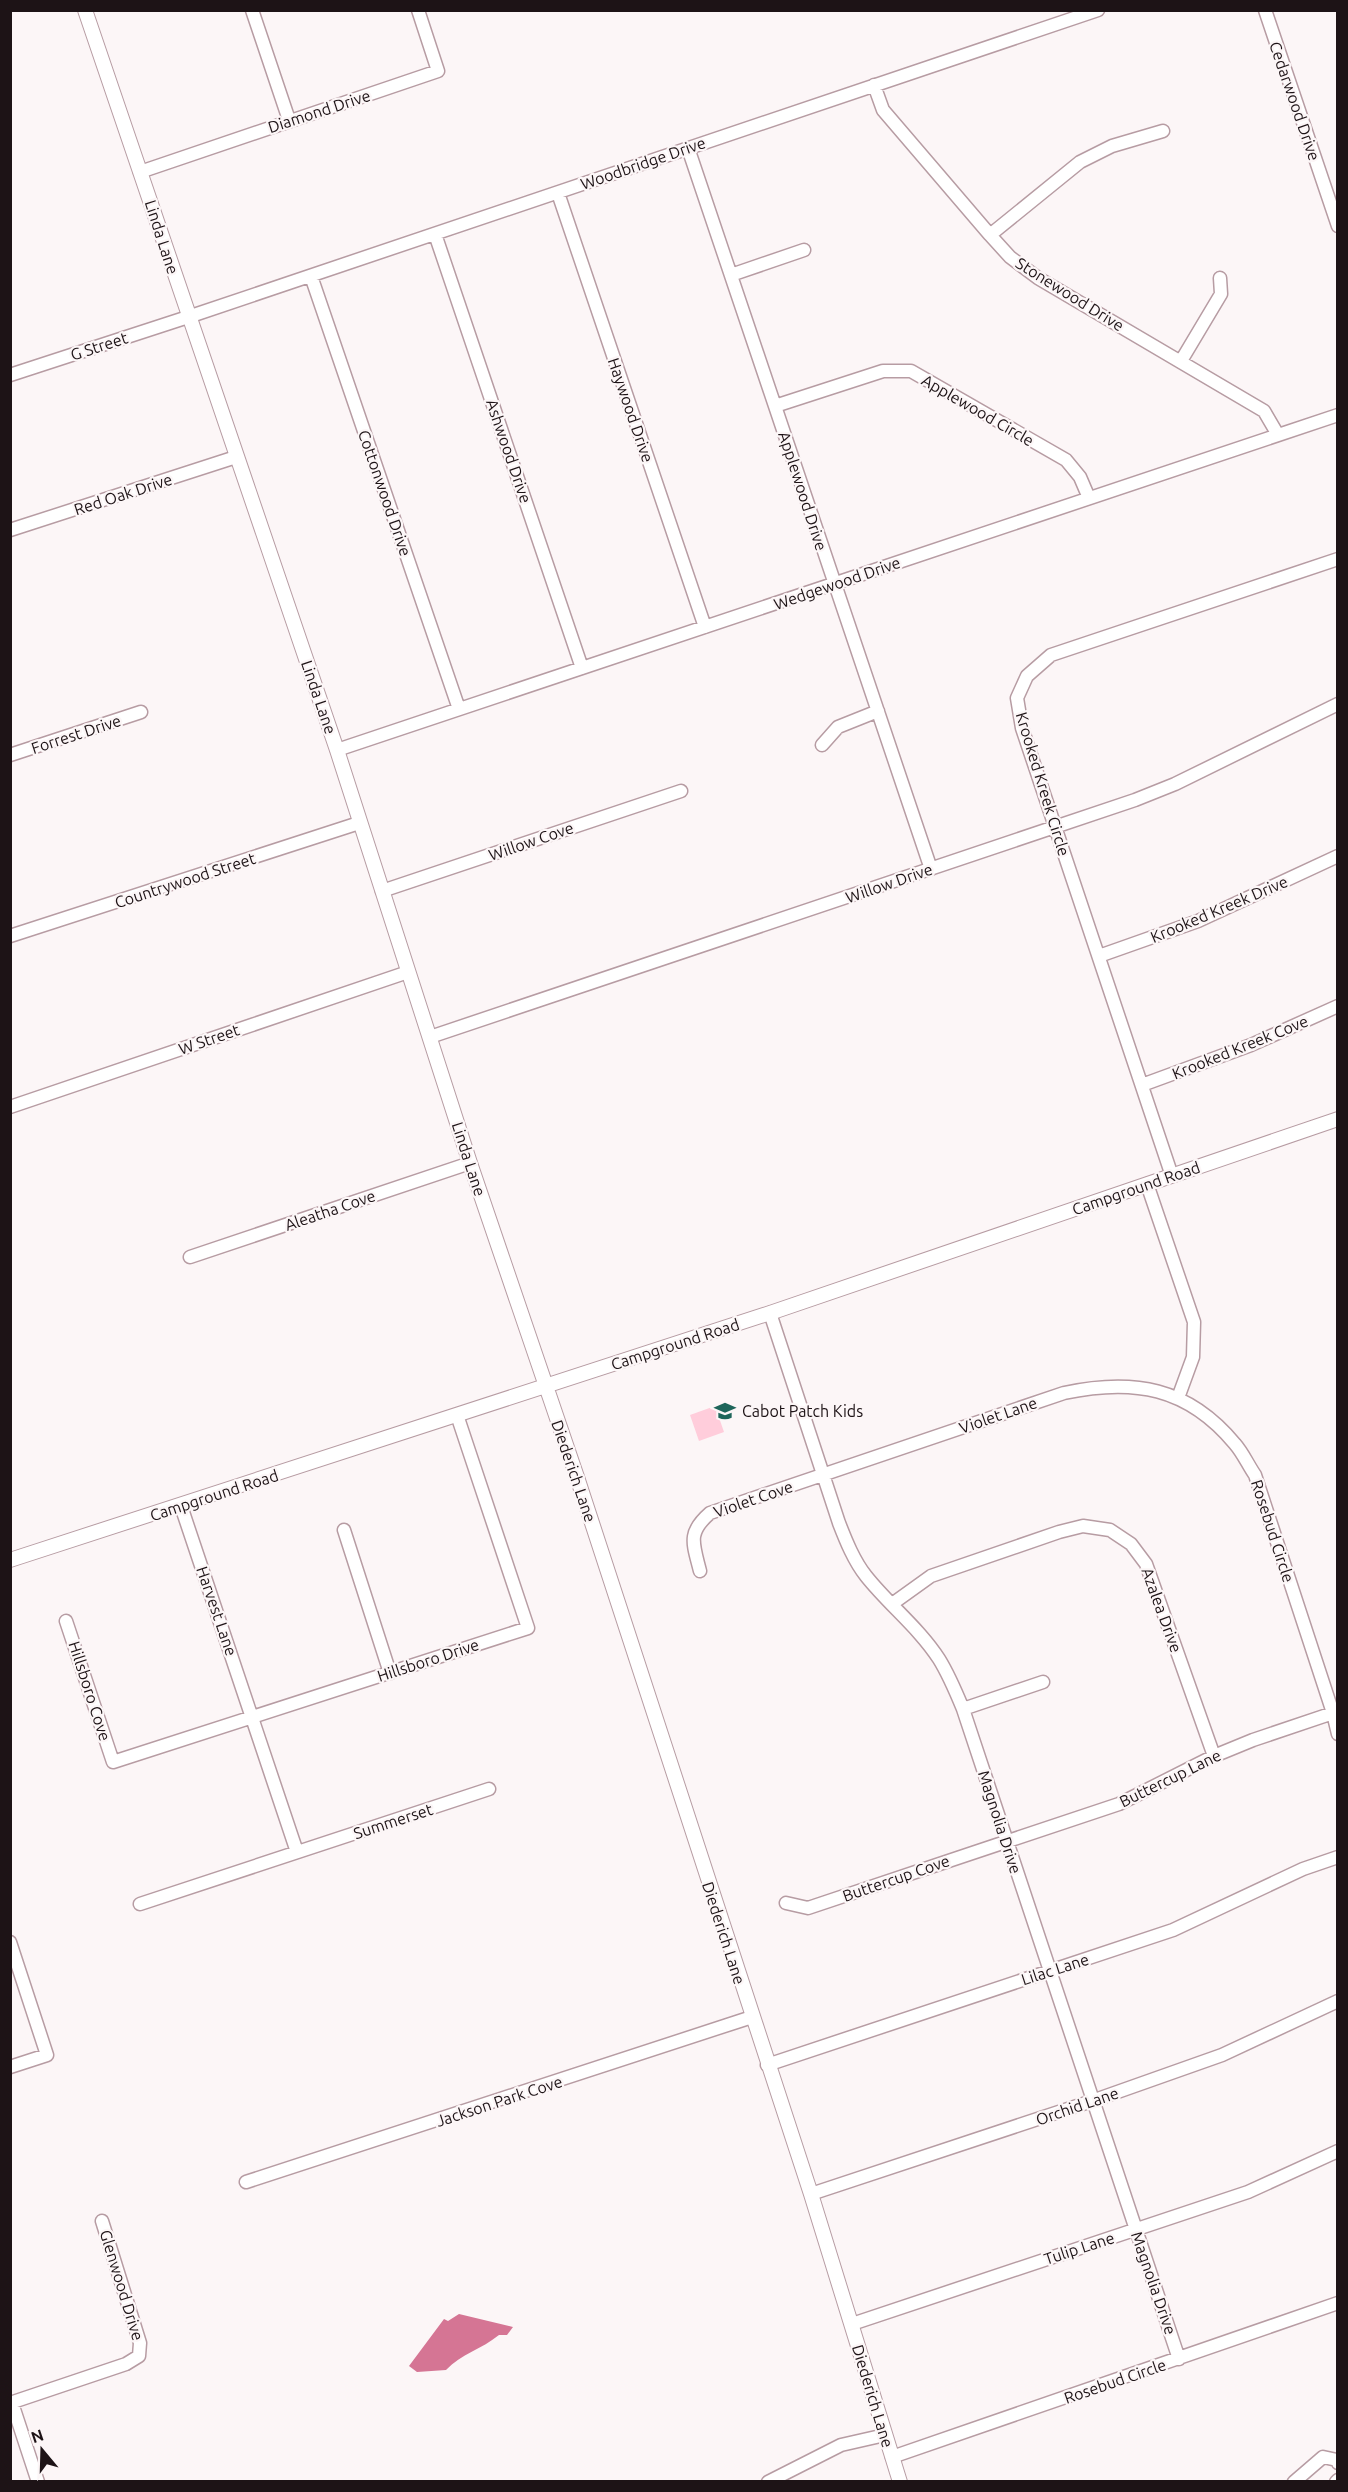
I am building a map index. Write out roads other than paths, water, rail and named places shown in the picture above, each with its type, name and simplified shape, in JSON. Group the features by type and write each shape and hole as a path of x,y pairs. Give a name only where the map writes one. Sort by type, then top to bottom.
{"street":[{"name":"Linda Lane","path":"85,10 188,317 338,750 359,822 545,1386"},
{"path":"252,10 289,120"},
{"name":"Diamond Drive","path":"140,172 438,71 418,10"},
{"name":"Woodbridge Drive","path":"188,317 1098,10"},
{"name":"Cedarwood Drive","path":"1265,10 1338,226"},
{"name":"Stonewood Drive","path":"874,85 883,110 1010,257 1038,278 1264,411 1278,435"},
{"path":"990,235 1080,162 1112,146 1163,131"},
{"name":"Applewood Drive","path":"688,148 931,869"},
{"name":"Haywood Drive","path":"558,193 705,627"},
{"name":"Ashwood Drive","path":"435,234 582,668"},
{"path":"731,275 804,250"},
{"name":"Cottonwood Drive","path":"310,276 459,710"},
{"path":"1181,361 1221,294 1220,278"},
{"name":"G Street","path":"10,375 188,317"},
{"name":"Applewood Circle","path":"775,406 883,371 911,371 1066,460 1080,477 1089,498"},
{"name":"Wedgewood Drive","path":"338,750 1338,415"},
{"name":"Red Oak Drive","path":"10,530 236,457"},
{"name":"Krooked Kreek Circle","path":"1172,1176 1022,728 1017,698 1027,676 1051,655 1338,560"},
{"name":"Willow Drive","path":"430,1037 1135,800 1338,705"},
{"path":"822,744 838,727 878,711"},
{"name":"Forrest Drive","path":"10,755 141,712"},
{"name":"Willow Cove","path":"382,891 681,791"},
{"name":"Countrywood Street","path":"10,936 359,822"},
{"name":"Krooked Kreek Drive","path":"1099,956 1198,921 1338,856"},
{"name":"W Street","path":"10,1107 408,972"},
{"name":"Krooked Kreek Cove","path":"1142,1085 1251,1045 1338,1006"},
{"name":"Campground Road","path":"10,1560 770,1313 1338,1119"},
{"name":"Aleatha Cove","path":"190,1257 470,1163"},
{"path":"1147,1184 1194,1322 1193,1358 1178,1398"},
{"name":"Magnolia Drive","path":"770,1313 838,1523 851,1552 865,1575 938,1658 963,1709 1048,1971 1179,2359"},
{"name":"Violet Lane","path":"823,1475 1064,1392 1119,1385 1145,1388 1178,1398"},
{"name":"Diederich Lane","path":"545,1386 578,1477 767,2065 811,2194 900,2481"},
{"name":"Rosebud Circle","path":"1178,1398 1213,1421 1236,1444 1255,1475 1338,1734"},
{"name":"Hillsboro Drive","path":"113,1762 528,1628 457,1415"},
{"name":"Violet Cove","path":"700,1571 692,1541 696,1525 710,1512 823,1475"},
{"name":"Harvest Lane","path":"181,1506 252,1717"},
{"name":"Azalea Drive","path":"891,1604 931,1576 1059,1532 1083,1526 1110,1530 1131,1544 1146,1564 1214,1756"},
{"path":"345,1530 390,1672"},
{"name":"Hillsboro Cove","path":"66,1621 113,1762"},
{"path":"963,1709 1043,1682"},
{"name":"Buttercup Lane","path":"1006,1840 1119,1804 1214,1756 1333,1713"},
{"path":"252,1717 297,1852"},
{"name":"Summerset","path":"140,1904 489,1789"},
{"name":"Buttercup Cove","path":"786,1903 808,1908 1006,1840"},
{"name":"Lilac Lane","path":"767,2065 1173,1930 1303,1869 1338,1857"},
{"path":"10,1942 47,2055 10,2067"},
{"name":"Orchid Lane","path":"811,2194 1092,2101 1222,2055 1338,2001"},
{"name":"Jackson Park Cove","path":"246,2182 752,2017"},
{"name":"Tulip Lane","path":"852,2324 1248,2192 1338,2151"},
{"name":"Glenwood Drive","path":"11,2403 126,2364 139,2356 140,2343 102,2221"},
{"name":"Rosebud Circle","path":"892,2457 1338,2303"},
{"path":"11,2403 38,2481"},
{"path":"768,2481 841,2445 885,2435"},
{"path":"1294,2481 1323,2457 1336,2460 1338,2463"}],"place":[{"name":"Cabot Patch Kids","path":"725,1411"}]}
